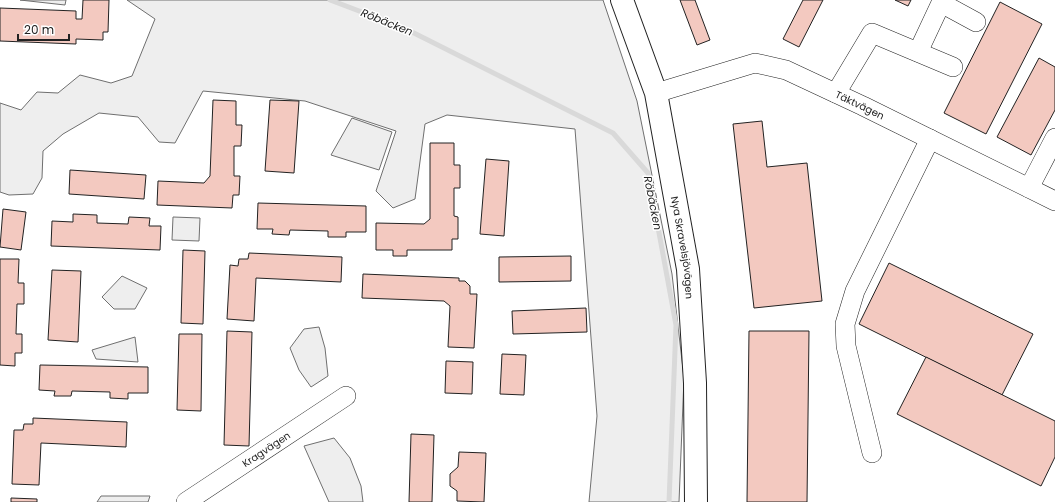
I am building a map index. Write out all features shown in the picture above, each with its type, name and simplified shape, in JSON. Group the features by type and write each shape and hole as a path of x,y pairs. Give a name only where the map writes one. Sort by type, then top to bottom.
{"main road":[{"name":"Nya Skravelsjövägen","path":"622,0 656,93 688,270 695,383 696,502"}],"street":[{"path":"918,52 941,3 976,22"},
{"path":"836,94 872,33 953,67"},
{"name":"Täktvägen","path":"656,93 755,63 786,70 1055,201"},
{"path":"1029,188 1055,138"},
{"path":"872,453 846,346 845,324 855,291 930,139"},
{"name":"Kragvägen","path":"186,502 346,396"}],"shaded area":[{"path":"20,0 66,0 65,5"},
{"path":"127,0 603,0 637,101 672,274 684,378 679,502 589,502 597,416 575,129 447,115 425,124 415,199 393,208 376,191 396,131 305,101 203,91 175,143 159,142 138,117 99,113 63,134 43,151 42,178 33,194 9,195 0,192 0,103 21,110 37,92 58,93 80,75 111,83 132,76 155,19"},
{"path":"352,118 392,132 379,170 331,155"},
{"path":"173,217 200,218 199,241 172,240"},
{"path":"122,276 147,288 135,309 114,309 102,297"},
{"path":"319,327 325,348 328,376 311,387 299,370 290,348 304,329"},
{"path":"135,337 138,362 96,359 92,350"},
{"path":"334,438 350,458 361,486 363,502 329,502 304,446"},
{"path":"101,496 150,496 148,502 97,502"}],"building":[{"path":"83,0 109,0 108,32 103,32 103,40 76,39 76,44 0,41 0,8 76,11 76,19 82,19"},
{"path":"680,0 695,0 710,40 697,45"},
{"path":"803,0 823,0 799,47 783,39"},
{"path":"895,0 911,0 908,6"},
{"path":"1000,2 1042,24 986,134 944,113"},
{"path":"1039,58 1055,67 1055,110 1031,155 997,137"},
{"path":"213,100 236,101 236,125 242,125 241,146 234,146 234,176 240,176 239,195 233,195 232,208 157,205 158,181 204,183 210,176"},
{"path":"270,100 299,101 294,173 265,171"},
{"path":"762,121 767,167 807,163 822,301 754,308 733,124"},
{"path":"430,143 454,143 454,165 460,165 460,188 454,188 454,216 458,217 458,239 452,239 452,250 407,250 407,256 393,256 393,250 376,250 376,223 424,224 430,219"},
{"path":"486,159 509,161 504,236 480,234"},
{"path":"70,170 146,175 144,199 69,194"},
{"path":"258,203 366,206 366,232 346,232 346,237 328,237 328,231 290,230 289,235 272,234 273,229 257,229"},
{"path":"3,209 26,212 21,250 0,247"},
{"path":"73,214 97,215 97,223 128,224 129,217 150,218 149,226 161,226 160,250 51,246 52,221 73,222"},
{"path":"183,250 205,251 203,324 181,323"},
{"path":"249,253 342,257 341,282 256,278 254,321 227,319 230,265 238,266 239,259 248,259"},
{"path":"571,256 571,281 499,282 499,257"},
{"path":"0,259 19,259 18,283 24,283 24,304 17,304 16,334 22,334 22,353 15,353 15,366 0,365"},
{"path":"889,263 1033,334 1002,395 859,324"},
{"path":"52,270 81,271 78,342 48,340"},
{"path":"363,274 459,278 459,281 465,281 470,286 470,294 477,294 474,348 448,347 450,306 444,301 362,298"},
{"path":"586,308 587,332 513,334 512,311"},
{"path":"227,331 252,332 249,446 224,445"},
{"path":"749,331 809,331 807,502 747,502"},
{"path":"179,334 202,334 201,411 177,410"},
{"path":"502,354 526,355 524,395 500,394"},
{"path":"926,357 1055,421 1055,457 1041,486 897,414"},
{"path":"446,361 473,362 472,394 445,393"},
{"path":"40,365 148,367 148,393 128,393 128,399 110,398 110,392 72,391 71,396 54,396 55,391 39,390"},
{"path":"33,418 127,422 126,447 41,443 39,485 12,484 14,430 23,430 24,424 33,424"},
{"path":"411,434 434,435 432,502 409,502"},
{"path":"459,452 486,453 484,502 457,501 457,491 450,486 450,474 458,467"},
{"path":"11,498 37,499 37,502 11,502"}],"waterway":[{"name":"Röbäcken","path":"330,0 404,28 613,133 648,173 676,325 669,502"}]}
